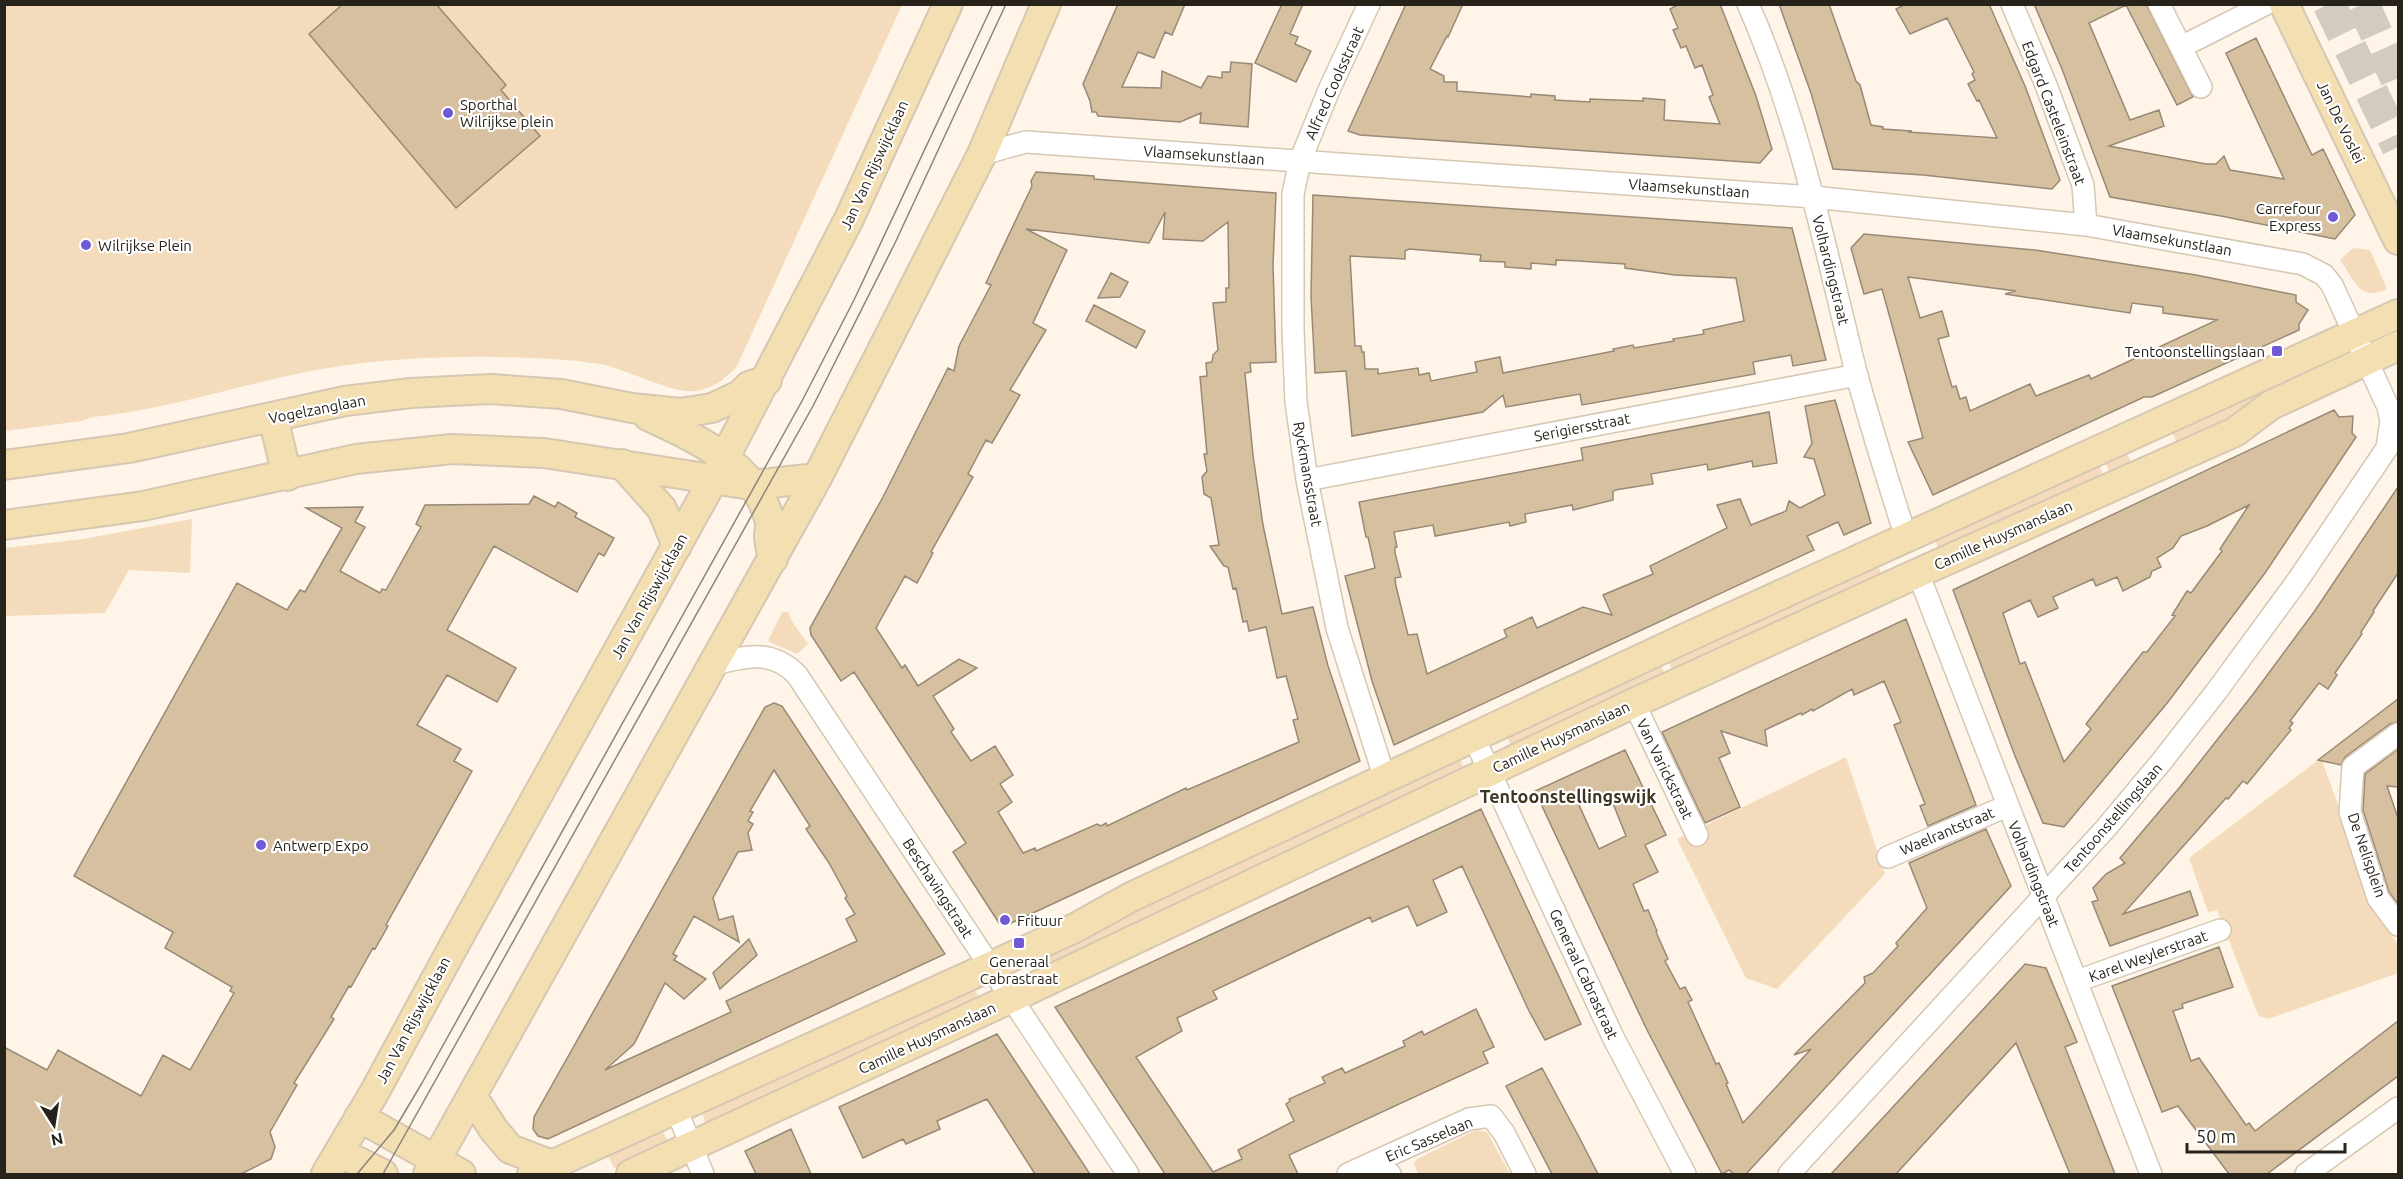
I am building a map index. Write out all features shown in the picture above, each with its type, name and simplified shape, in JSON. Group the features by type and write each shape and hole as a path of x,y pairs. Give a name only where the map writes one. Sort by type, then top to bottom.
{"street":[{"name":"Jan Van Rijswijcklaan","path":"333,1163 767,380 848,221 948,4"},
{"path":"432,1168 817,478 982,154 1046,4"},
{"name":"Alfred Coolsstraat","path":"1300,161 1329,90 1369,4"},
{"name":"Volhardingstraat","path":"1748,4 1778,80 1813,197 1857,375 1906,538"},
{"name":"Edgard Casteleinstraat","path":"2012,4 2046,85 2083,185 2086,225"},
{"path":"2160,4 2201,87"},
{"path":"2181,47 2266,4"},
{"name":"Jan De Voslei","path":"2284,4 2398,240"},
{"name":"Vlaamsekunstlaan","path":"982,154 1026,142 1813,197 2086,225 2314,268 2332,285 2361,347"},
{"name":"Ryckmansstraat","path":"1300,161 1293,194 1293,330 1296,402 1307,480 1337,628 1385,779"},
{"name":"Camille Huysmanslaan","path":"631,1174 1011,999 1634,703 2235,432 2271,405 2361,347 2398,314"},
{"name":"Camille Huysmanslaan","path":"542,1170 1075,928 1131,897 1906,538 2361,347 2398,346"},
{"name":"Tentoonstellingslaan","path":"1789,1174 2113,819 2216,692 2298,580 2387,448 2390,433 2388,407 2361,347"},
{"name":"Serigiersstraat","path":"1307,480 1857,375"},
{"name":"Vogelzanglaan","path":"4,465 129,448 345,401 411,393 492,389 561,394 632,408 680,413 702,411 740,395 749,386 767,380"},
{"name":"Vogelzanglaan","path":"632,408 695,438 719,469 751,485 817,478"},
{"path":"273,417 287,476"},
{"name":"Vogelzanglaan","path":"4,525 143,506 356,459 452,449 544,453 669,471 719,469"},
{"path":"622,464 662,509 676,546"},
{"path":"751,485 770,520 769,536 773,559"},
{"name":"Volhardingstraat","path":"1918,573 2151,1174"},
{"name":"Beschavingstraat","path":"715,664 757,655 779,661 789,666 797,675 1128,1174"},
{"name":"Van Varickstraat","path":"1634,703 1697,835"},
{"name":"De Nelisplein","path":"2398,734 2353,767 2350,812 2378,898 2398,924"},
{"name":"Generaal Cabrastraat","path":"1474,738 1613,1037 1685,1174"},
{"name":"Waelrantstraat","path":"1888,857 2007,806"},
{"name":"Karel Weylerstraat","path":"2077,981 2220,930"},
{"path":"472,1096 494,1130 510,1149 542,1170"},
{"path":"2306,1174 2398,1108"},
{"path":"676,1109 703,1174"},
{"name":"Eric Sasselaan","path":"1348,1174 1381,1169 1469,1119 1491,1116 1504,1133 1525,1174"},
{"path":"359,1117 432,1168 461,1174"},
{"path":"333,1163 383,1174"}],"shaded area":[{"path":"5,5 902,5 737,366 713,386 701,390 685,391 600,364 574,361 496,357 412,359 328,368 153,408 93,417 82,421 5,431"},
{"path":"2353,248 2370,250 2387,289 2378,293 2370,293 2358,286 2340,260"},
{"path":"2312,362 2317,371 2228,420 2177,444 2170,427"},
{"path":"2125,448 2132,465 2111,475 2103,459"},
{"path":"2097,461 2105,477 1940,554 1934,536"},
{"path":"192,519 190,573 129,570 105,613 5,616 5,548 83,539"},
{"path":"1877,563 1884,580 1675,677 1668,660"},
{"path":"782,612 788,612 808,644 797,654 768,641"},
{"path":"1660,664 1668,680 1514,752 1506,735"},
{"path":"1459,757 1467,774 1039,973 1031,956"},
{"path":"1846,757 1885,874 1777,989 1746,978 1677,839"},
{"path":"2321,758 2379,918 2398,945 2398,973 2268,1019 2259,1016 2257,1012 2217,910 2208,912 2189,858"},
{"path":"971,984 980,999 706,1126 701,1109"},
{"path":"1476,1130 1487,1132 1510,1174 1418,1174 1414,1164 1417,1159"},
{"path":"663,1132 669,1144 614,1168 608,1156"}],"building":[{"name":"Sporthal Wilrijkse plein","path":"343,4 436,4 506,85 501,90 540,136 456,208 309,34"},
{"path":"1118,4 1185,4 1172,35 1165,32 1154,58 1138,52 1122,87 1161,88 1162,71 1201,88 1208,76 1222,78 1222,72 1230,72 1231,62 1252,64 1248,127 1200,123 1201,113 1180,122 1098,116 1096,112 1092,112 1083,84"},
{"path":"1282,4 1303,4 1290,34 1298,37 1295,44 1311,51 1296,82 1255,63"},
{"path":"1406,4 1463,4 1430,69 1444,76 1444,82 1457,82 1457,91 1531,97 1531,94 1555,96 1555,100 1590,102 1590,99 1665,100 1664,120 1720,124 1709,97 1713,95 1702,65 1695,68 1686,46 1681,48 1673,30 1678,28 1670,9 1679,4 1720,4 1756,96 1772,149 1760,163 1360,135 1348,131"},
{"path":"1779,4 1829,4 1856,81 1860,85 1871,125 1883,127 1883,129 1912,131 1908,132 1997,138 1979,100 1977,101 1968,84 1975,80 1972,74 1974,72 1947,18 1910,34 1896,9 1906,4 1989,4 2025,86 2060,180 2052,189 1923,175 1833,169 1811,93"},
{"path":"2034,4 2146,4 2193,97 2177,105 2126,5 2089,23 2130,120 2159,110 2164,126 2109,146 2206,164 2216,164 2224,156 2230,170 2284,179 2226,53 2256,38 2312,155 2323,149 2355,215 2335,239 2110,197 2062,69"},
{"path":"1036,172 1094,176 1094,179 1276,193 1273,265 1276,362 1250,363 1251,372 1245,373 1263,525 1282,614 1313,607 1328,666 1360,761 1007,925 999,923 953,852 966,843 854,672 841,681 811,635 810,628 883,497 948,368 954,371 959,346 991,285 986,283 1032,186 1031,181","holes":["1165,212 1163,239 1203,241 1228,222 1229,288 1226,288 1226,302 1213,303 1218,350 1213,355 1212,362 1206,363 1207,376 1200,377 1207,454 1204,454 1207,471 1202,477 1204,494 1211,498 1219,545 1210,546 1224,566 1228,567 1233,589 1236,588 1243,622 1247,621 1249,631 1266,627 1277,678 1286,676 1298,719 1293,720 1299,742 1187,790 1186,788 1107,826 1106,823 1101,826 1097,824 1036,851 1035,848 1023,853 998,812 1012,802 1000,784 1013,775 995,746 971,761 951,732 954,729 933,696 977,668 959,659 918,686 905,665 902,668 876,628 905,576 917,583 933,553 931,552 973,477 968,474 986,440 992,443 1020,395 1010,390 1046,330 1033,323 1067,250 1026,229 1149,243"]},
{"path":"1313,195 1792,228 1826,360 1793,366 1791,355 1753,362 1755,374 1582,405 1580,394 1506,407 1503,395 1483,412 1352,436 1346,371 1315,373 1311,296","holes":["1409,249 1481,255 1480,261 1505,262 1505,267 1531,269 1531,263 1556,265 1556,260 1578,261 1625,264 1625,268 1675,275 1736,278 1744,321 1703,330 1704,334 1673,339 1674,341 1634,348 1633,345 1613,349 1614,351 1503,373 1500,357 1475,362 1477,372 1431,381 1429,373 1419,375 1418,368 1378,374 1378,369 1365,369 1364,352 1361,346 1355,346 1350,256 1405,259 1405,251"]},
{"path":"1864,234 2035,250 2196,275 2296,295 2296,302 2308,310 2299,324 2299,330 2152,397 2144,397 1933,495 1908,442 1923,438 1882,289 1864,294 1851,248","holes":["1908,277 2016,291 2005,294 2130,313 2132,303 2163,307 2163,313 2217,320 2091,379 2089,375 2036,396 2030,384 1970,411 1966,397 1960,399 1956,386 1952,387 1938,339 1949,336 1942,311 1920,318"]},
{"path":"1111,273 1128,282 1120,297 1098,298"},
{"path":"1094,305 1145,331 1136,348 1086,321"},
{"path":"1835,400 1871,523 1844,535 1838,522 1807,536 1814,550 1394,745 1372,681 1345,576 1375,568 1359,502 1583,460 1581,448 1769,412 1777,463 1753,467 1752,461 1708,470 1707,464 1651,474 1653,484 1615,490 1613,500 1573,510 1572,505 1525,514 1526,522 1510,526 1509,522 1435,536 1433,525 1394,532 1397,547 1395,547 1395,553 1401,577 1395,578 1396,586 1408,635 1417,634 1427,674 1507,637 1504,630 1532,617 1537,628 1583,607 1612,615 1603,595 1653,574 1650,566 1727,528 1717,505 1740,499 1751,525 1786,511 1789,501 1800,508 1825,495 1814,459 1804,457 1812,443 1805,406"},
{"path":"2334,410 2339,417 2353,416 2352,433 2356,437 2265,573 2168,702 2064,827 2043,823 2015,756 1953,590","holes":["2249,505 2220,549 2222,551 2191,593 2187,591 2172,615 2175,616 2147,652 2143,652 2086,724 2091,729 2064,762 2025,662 2020,664 2003,613 2030,600 2038,617 2058,608 2053,597 2093,579 2096,586 2117,577 2123,591 2150,577 2152,571 2161,567 2157,558 2173,548 2181,536"]},
{"path":"2398,487 2398,573 2373,611 2362,634 2335,673 2337,675 2328,689 2319,683 2290,721 2293,723 2289,728 2291,730 2247,784 2243,781 2228,799 2226,798 2123,914 2190,891 2198,915 2110,946 2092,902 2098,900 2093,888 2106,874 2125,863 2120,858 2180,787 2254,693 2314,612"},
{"name":"Antwerp Expo","path":"534,496 555,507 558,502 577,513 575,517 614,538 604,556 599,553 577,592 494,546 447,630 516,668 497,702 447,675 417,725 461,749 454,761 472,771 386,925 388,926 375,949 373,948 351,987 349,986 331,1017 334,1019 294,1083 297,1085 270,1132 275,1147 271,1159 241,1174 4,1174 4,1047 47,1070 58,1050 141,1096 163,1055 190,1070 234,993 230,991 232,987 165,948 173,932 74,876 237,583 287,610 300,590 305,592 342,528 306,508 363,507 355,522 365,527 340,571 380,593 382,589 386,590 421,527 416,524 425,505 529,504"},
{"path":"1906,619 1976,805 1928,826 1920,806 1925,804 1894,725 1901,722 1884,681 1854,695 1852,689 1813,711 1812,709 1802,715 1801,713 1765,730 1767,746 1721,731 1730,753 1719,758 1740,807 1705,823 1662,732"},
{"path":"2398,699 2398,722 2390,724 2345,757 2341,765 2318,760"},
{"path":"774,703 782,706 945,954 548,1139 538,1136 533,1129 534,1117 765,707","holes":["774,770 810,826 806,829 829,863 855,914 846,919 857,941 726,1001 731,1012 605,1070 634,1044 665,983 684,999 706,979 674,960 677,956 673,954 694,916 739,942 733,916 719,920 713,898 738,852 752,850 748,833 753,824 748,821 753,812 750,811"]},
{"path":"2398,749 2398,787 2387,786 2398,818 2398,904 2389,892 2363,810 2365,774"},
{"path":"1625,750 1666,835 1645,845 1658,872 1633,884 1644,911 1648,910 1657,931 1668,959 1665,961 1680,989 1685,987 1692,1000 1688,1002 1716,1064 1719,1063 1743,1123 1811,1049 1794,1055 1865,983 1864,977 1873,973 1898,946 1896,943 1927,908 1909,863 1986,829 2011,886 1746,1174 1734,1174 1729,1170 1722,1174 1646,1028 1535,791","holes":["1608,791 1626,836 1599,849 1579,805"]},
{"path":"1481,809 1581,1024 1545,1040 1529,1011 1462,866 1433,880 1447,912 1417,926 1408,906 1372,922 1370,917 1320,940 1213,991 1217,999 1177,1018 1182,1031 1136,1057 1213,1172 1242,1159 1238,1150 1294,1121 1286,1104 1290,1101 1289,1099 1325,1083 1322,1077 1342,1068 1345,1073 1405,1046 1403,1041 1422,1031 1424,1035 1476,1009 1494,1047 1483,1052 1488,1063 1289,1155 1298,1174 1165,1174 1055,1007"},
{"path":"749,939 757,955 720,989 713,973"},
{"path":"2219,947 2233,987 2182,1004 2183,1008 2173,1011 2191,1061 2199,1058 2246,1125 2249,1123 2255,1131 2398,1021 2398,1076 2267,1174 2229,1174 2178,1106 2162,1112 2112,986"},
{"path":"2025,964 2046,968 2077,1042 2065,1047 2115,1174 2070,1174 2016,1043 1896,1174 1831,1174"},
{"path":"997,1034 1090,1174 1035,1174 987,1099 937,1121 940,1129 906,1144 903,1139 863,1158 839,1107"},
{"path":"1542,1068 1598,1174 1552,1174 1506,1086"},
{"path":"791,1129 811,1174 756,1174 745,1151"}],"tunnel":[{"path":"2329,4 2398,147"},
{"path":"2363,4 2398,82"}],"tram line":[{"path":"357,1174 394,1130 422,1083 802,401 854,300 993,4"},
{"path":"383,1174 813,406 895,243 1006,4"}],"place":[{"name":"Sporthal Wilrijkse plein","path":"448,113"},
{"name":"Carrefour Express","path":"2333,217"},
{"name":"Wilrijkse Plein","path":"86,245"},
{"name":"Tentoonstellingslaan","path":"2277,351"},
{"name":"Antwerp Expo","path":"261,845"},
{"name":"Frituur","path":"1005,920"},
{"name":"Generaal Cabrastraat","path":"1019,943"}],"district":[{"name":"Tentoonstellingswijk","path":"1568,796"}]}
